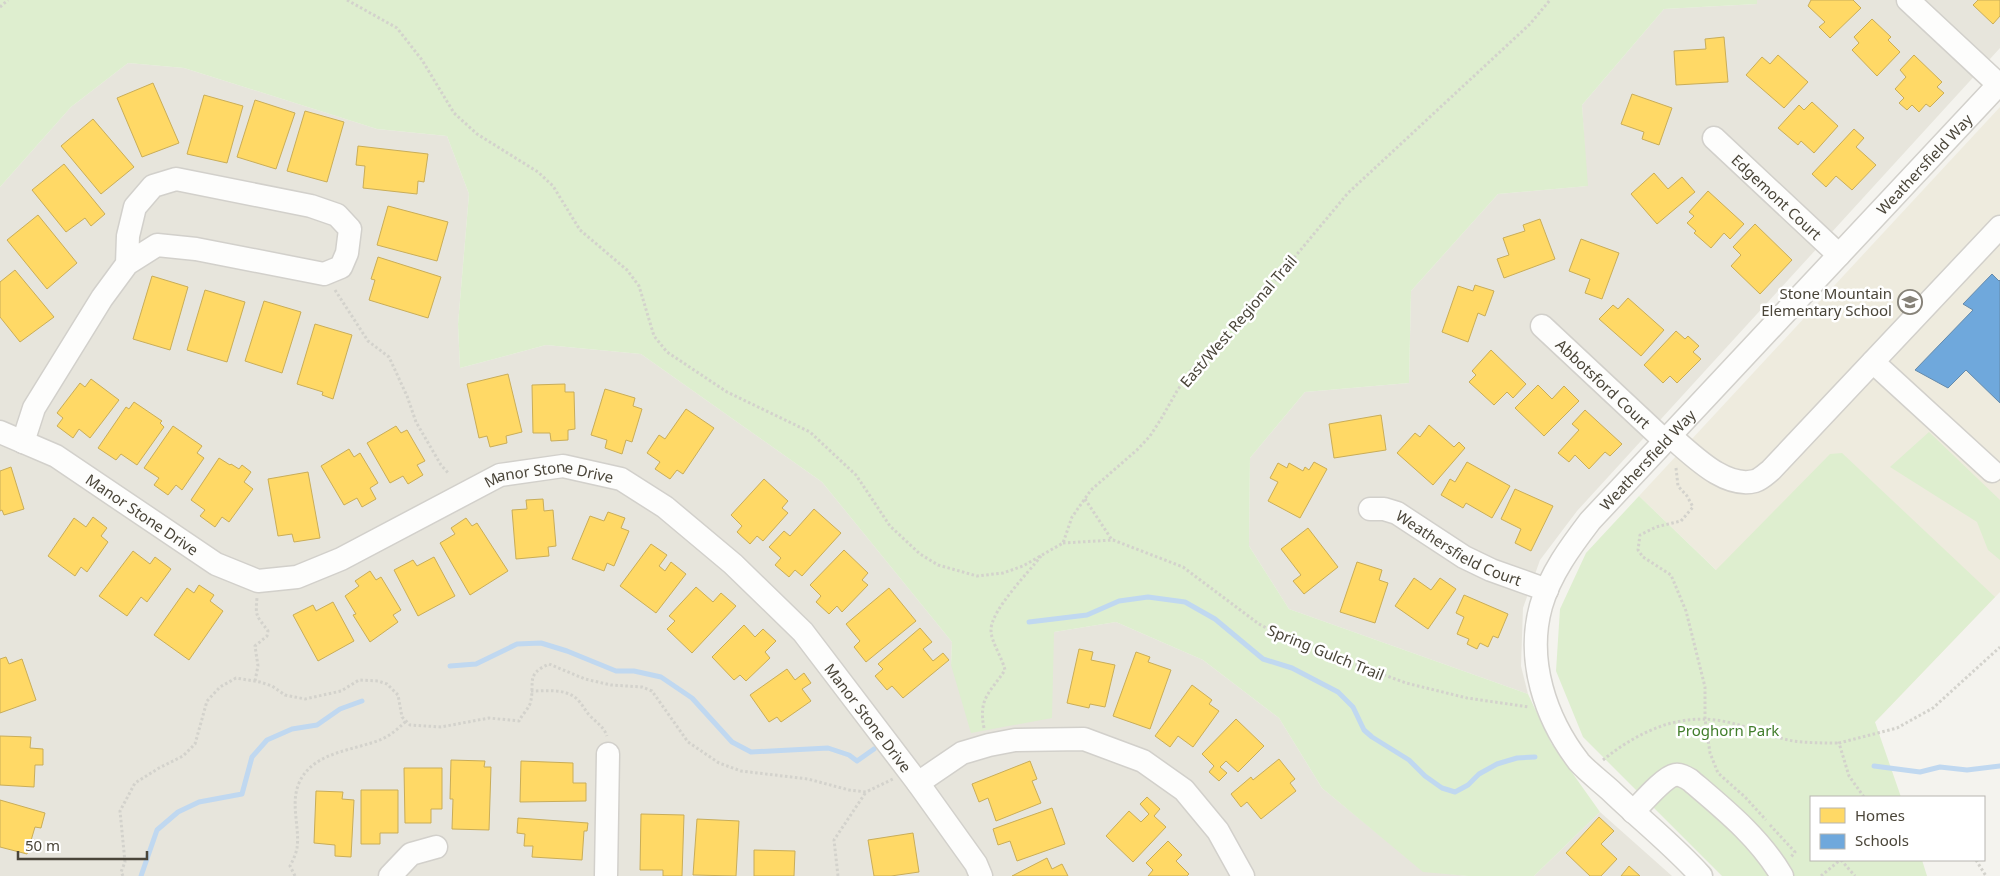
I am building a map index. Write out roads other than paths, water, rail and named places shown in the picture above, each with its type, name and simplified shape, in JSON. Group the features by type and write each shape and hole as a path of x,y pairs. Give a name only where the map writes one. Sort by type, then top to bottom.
{"street":[{"path":"1908,0 1999,83"},
{"name":"Weathersfield Way","path":"1701,876 1589,771 1567,744 1539,682 1535,658 1536,631 1541,605 1554,576 1571,547 1590,521 1999,83"},
{"name":"Edgemont Court","path":"1714,138 1840,255"},
{"path":"23,442 34,408 97,306 127,264 157,245 196,249 324,274 341,267 346,253 350,229 337,215 311,206 176,178 153,186 135,208 128,236 127,264"},
{"name":"Abbotsford Court","path":"1542,326 1664,442 1736,482 1758,481 1771,470 2000,227"},
{"path":"1873,362 1992,471"},
{"name":"Manor Stone Drive","path":"0,432 56,456 216,564 258,581 297,577 341,559 500,476 563,466 622,479 665,507 733,564 803,632 918,783 976,864 981,876"},
{"name":"Weathersfield Court","path":"1370,509 1384,509 1397,513 1464,558 1491,570 1548,590"},
{"path":"918,783 962,754 989,745 1015,740 1084,739 1143,761 1184,790 1218,831 1243,876"},
{"path":"606,876 608,754"},
{"path":"1633,812 1664,782 1674,775 1682,776 1690,780 1786,867"},
{"path":"390,876 411,854 436,847"}],"waterway":[{"path":"1029,622 1087,615 1119,601 1148,597 1185,602 1215,619 1263,659 1292,668 1338,692 1353,707 1364,730 1409,760 1425,776 1442,788 1455,792 1468,785 1479,774 1497,764 1517,758 1535,757"},
{"path":"450,666 476,664 517,644 541,643 567,651 616,671 634,671 661,677 692,698 732,742 751,752 828,748 849,755 857,761 874,749"},
{"path":"141,876 157,830 178,812 199,802 242,794 252,757 267,740 292,729 317,725 340,709 362,701"},
{"path":"1874,766 1920,772 1940,767 1967,770 2000,766"}],"place":[{"name":"Stone Mountain Elementary School","path":"1910,302"}],"park label":[{"name":"Proghorn Park","path":"1728,730"}]}
